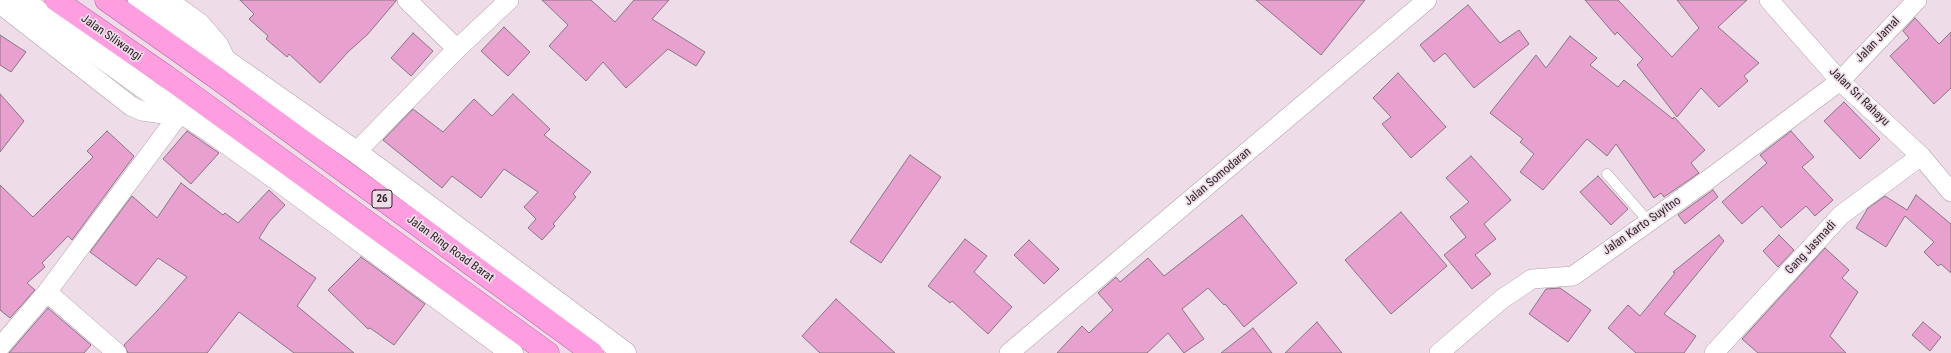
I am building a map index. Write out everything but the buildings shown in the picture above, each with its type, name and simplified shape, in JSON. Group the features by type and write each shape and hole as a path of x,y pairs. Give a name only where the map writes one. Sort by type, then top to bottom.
{"highway":[{"name":"Jalan Siliwangi","path":"56,0 166,76 190,112"},
{"name":"Jalan Ring Road Barat","path":"106,0 172,46 222,71 592,353"},
{"name":"26","path":"190,112 548,353"}],"street":[{"path":"22,0 153,94 190,112 281,182 512,353"},
{"path":"139,0 201,45 222,71 356,152 625,353"},
{"path":"168,0 200,23 219,44 222,71"},
{"path":"407,0 457,49"},
{"path":"356,152 457,49 508,0"},
{"name":"Jalan Somodaran","path":"1009,353 1427,0"},
{"name":"Jalan Sri Rahayu","path":"1769,0 1840,81 1921,156 1951,192"},
{"name":"Jalan Jamal","path":"1840,81 1917,0"},
{"path":"0,4 131,106 142,111 190,112"},
{"name":"Jalan Karto Suyitno","path":"1439,353 1502,299 1532,279 1573,276 1709,179 1840,81"},
{"path":"0,347 48,292 190,112"},
{"name":"Gang Jasmadi","path":"1714,353 1841,215 1921,156"},
{"path":"48,292 117,353"}],"lane":[{"path":"1607,174 1649,222"}]}
